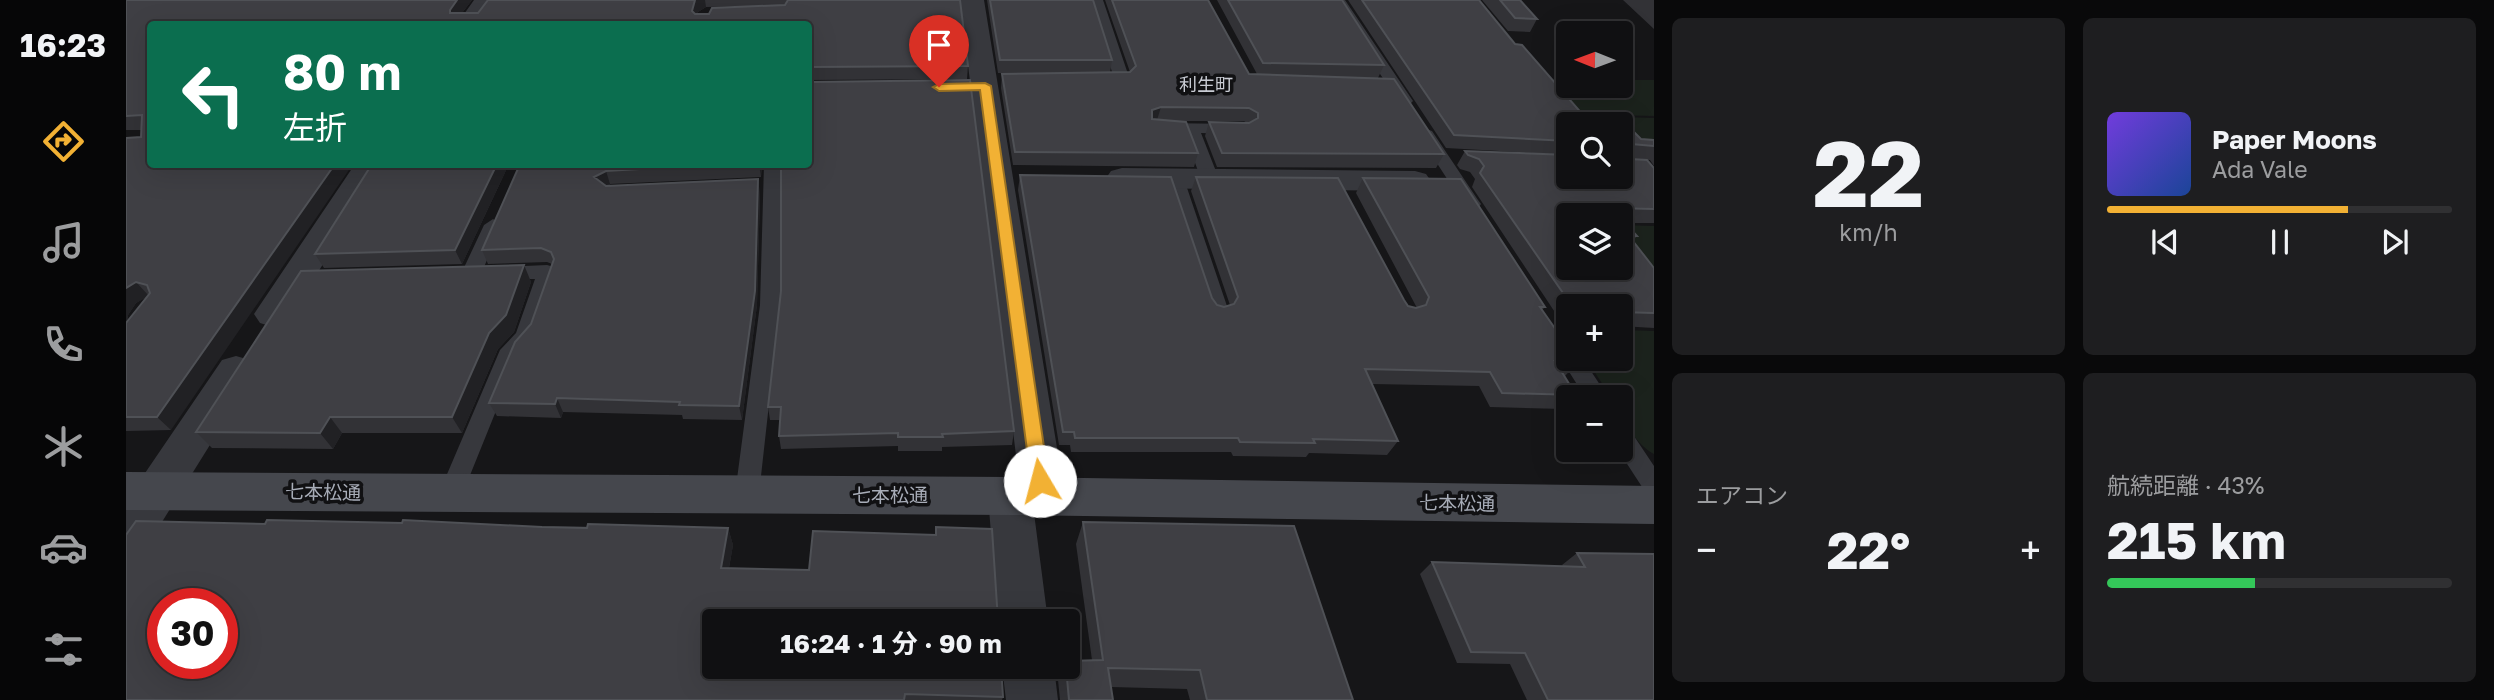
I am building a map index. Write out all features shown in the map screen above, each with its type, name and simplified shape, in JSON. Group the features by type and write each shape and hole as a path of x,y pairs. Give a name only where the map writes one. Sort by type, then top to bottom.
{"street":[{"path":"470,21 487,0"},
{"path":"972,0 985,84 1011,177 1026,497 1023,609"},
{"path":"1093,178 1210,179 1343,192 1455,165"},
{"path":"126,539 142,491 310,278 369,168"},
{"name":"七本松通","path":"142,491 747,494 1654,505"},
{"path":"1029,679 1032,700"}],"lane":[{"path":"1080,80 1122,80 1096,0"},
{"path":"1338,0 1389,86 1455,165 1479,215"},
{"path":"1157,128 1244,129"},
{"path":"1191,129 1210,179"},
{"path":"747,494 771,305 766,178"},
{"path":"1175,179 1219,312"},
{"path":"451,493 510,350 525,337 547,272 464,274 499,213"},
{"path":"1633,454 1654,486"}],"shaded area":[{"path":"1533,79 1556,79 1556,98 1633,98 1633,80 1654,80 1654,116 1633,116 1633,112 1563,112"},
{"path":"1633,117 1654,118 1654,151 1643,151 1633,136"},
{"path":"1633,225 1654,226 1654,288 1633,249"},
{"path":"1633,330 1654,331 1654,454 1633,434 1633,385 1603,385 1594,371 1633,371"}],"building":[{"path":"126,0 457,0 450,13 478,13 488,0 695,0 692,11 695,14 709,14 712,8 785,5 788,0 960,0 968,66 812,67 812,21 147,21 147,168 332,168 157,417 126,417 126,323 150,293 147,285 136,282 126,288 126,138 141,137 142,115 126,116"},
{"path":"990,0 1093,0 1112,60 1000,60"},
{"path":"1112,0 1208,0 1249,74 1394,79 1444,154 1222,153 1209,122 1249,123 1258,118 1258,113 1249,108 1161,107 1152,110 1152,119 1186,122 1198,153 1015,152 1002,74 1130,72 1136,66"},
{"path":"1228,0 1342,0 1384,65 1263,63"},
{"path":"1362,0 1479,0 1515,44 1522,45 1556,84 1556,98 1568,98 1580,112 1556,112 1556,140 1454,135"},
{"path":"1500,0 1520,0 1537,19 1515,18"},
{"path":"970,80 1014,431 942,434 943,437 898,437 898,433 779,436 781,407 768,407 781,291 781,168 812,168 812,82"},
{"path":"1633,131 1641,139 1654,140 1654,146 1633,144"},
{"path":"1465,151 1556,155 1556,189 1633,189 1633,159 1647,160 1654,168 1654,209 1633,208 1633,203 1556,203 1556,280 1633,280 1633,241 1654,268 1654,313 1633,312 1633,294 1564,294 1480,173 1484,166 1479,159"},
{"path":"369,168 495,168 455,250 315,254"},
{"path":"518,168 656,168 606,171 594,177 606,186 758,179 755,291 739,406 557,398 555,404 489,403 515,342 531,324 554,259 551,252 541,248 482,250"},
{"path":"1020,175 1171,177 1212,298 1217,305 1224,307 1234,304 1238,297 1196,177 1338,178 1404,300 1408,306 1416,308 1426,305 1429,297 1363,178 1461,179 1545,307 1540,307 1556,330 1556,371 1561,371 1570,385 1556,385 1556,394 1502,393 1490,372 1365,369 1398,441 1313,439 1315,443 1240,442 1238,438 1075,438 1074,432 1063,432"},
{"path":"524,265 506,315 489,333 452,417 330,417 320,433 196,432 301,271"},
{"path":"267,520 402,523 403,520 542,527 587,528 588,524 728,528 721,568 809,570 813,531 936,535 936,527 992,529 997,609 702,609 702,679 1002,679 1003,697 905,694 904,700 126,700 126,535 136,521 265,524"},
{"path":"1083,522 1294,526 1353,700 1207,700 1200,670 1108,668 1113,700 1069,700 1067,679 1080,679 1080,661 1103,660"},
{"path":"1577,553 1654,554 1654,700 1548,700 1525,653 1471,652 1432,562 1585,567"}],"district":[{"name":"利生町","path":"1206,85"}],"route":[{"path":"939,87 985,86 1040,481"}]}
